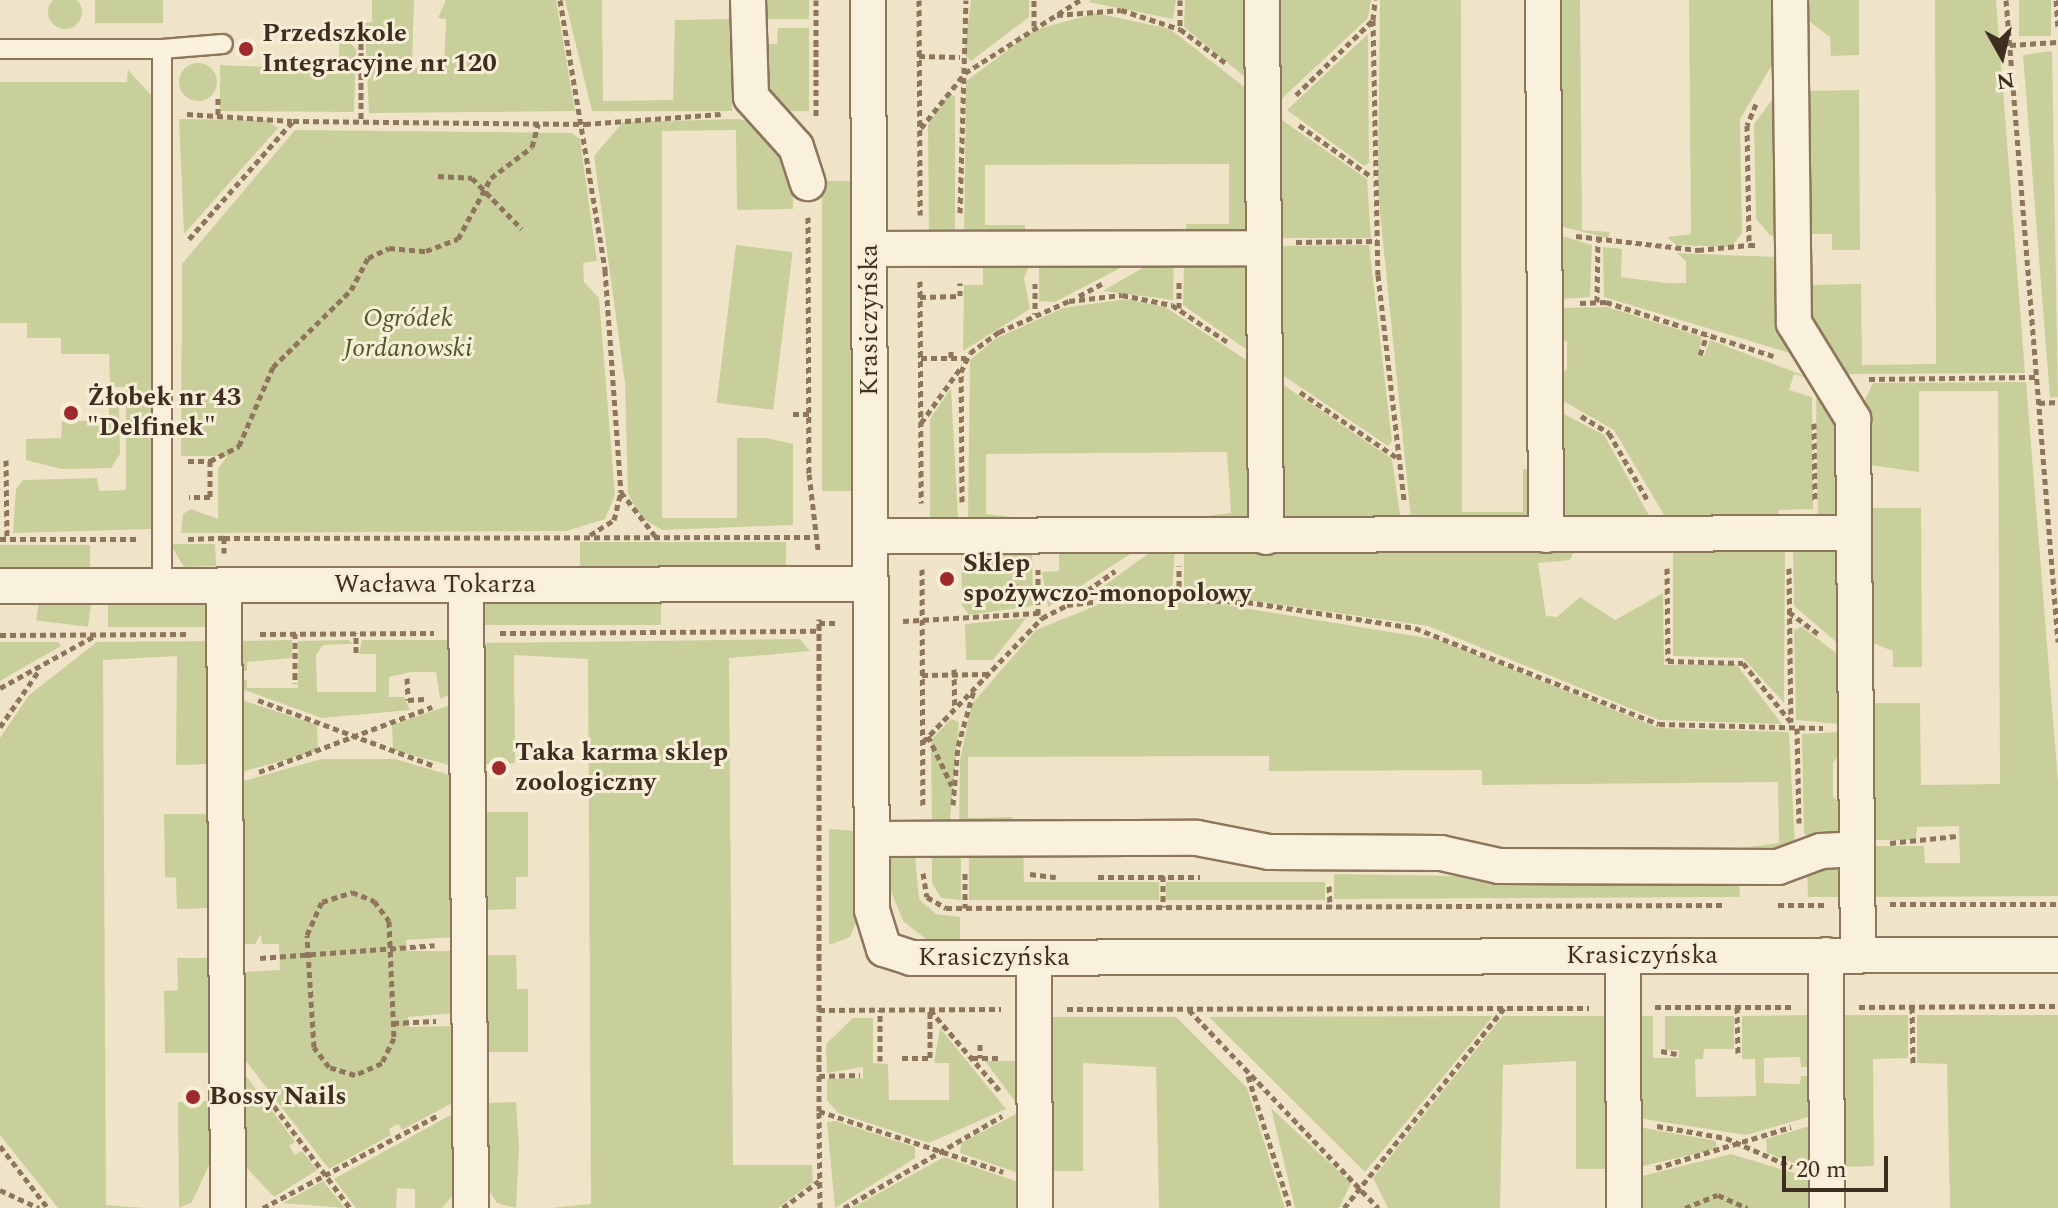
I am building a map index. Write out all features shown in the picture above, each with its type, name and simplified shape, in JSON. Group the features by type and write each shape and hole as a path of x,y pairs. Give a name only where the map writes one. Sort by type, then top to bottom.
{"street":[{"path":"748,0 748,84 756,108 805,170"},
{"name":"Krasiczyńska","path":"868,0 872,910 884,949 911,958 2058,955"},
{"path":"1258,537 1264,367 1264,245 1271,105 1262,0"},
{"path":"1543,0 1546,535"},
{"path":"1790,0 1793,313 1853,419 1858,905 1827,1007 1827,1194"},
{"path":"869,249 1264,245"},
{"path":"871,536 1666,534 1799,525 1854,533"},
{"name":"Wacława Tokarza","path":"0,586 871,584"},
{"path":"466,585 471,1208"},
{"path":"224,586 228,1208"},
{"path":"872,839 1197,838 1282,853 1436,852 1499,866 1778,867 1857,846"},
{"path":"1623,956 1624,1192"},
{"path":"1034,958 1034,1009 1025,1104 1035,1195"}],"lane":[{"path":"0,49 162,49 223,44"},
{"path":"162,49 162,586"}],"path":[{"path":"560,0 585,124 621,492 614,520 580,537"},
{"path":"816,0 816,133 805,170 809,414 818,566"},
{"path":"919,0 923,743 938,838"},
{"path":"959,249 960,57 966,0"},
{"path":"1034,0 1034,26"},
{"path":"920,131 960,77 1034,26 1080,0"},
{"path":"1180,0 1180,29"},
{"path":"921,424 965,360 1047,309 1122,295 1179,308 1399,459 1373,178 1375,0"},
{"path":"2006,0 2058,642"},
{"path":"2056,0 2058,28"},
{"path":"1046,19 1109,9 1180,29 1271,105 1373,178"},
{"path":"1271,105 1373,20"},
{"path":"361,23 361,121"},
{"path":"2010,45 2058,42"},
{"path":"919,56 960,57"},
{"path":"218,98 218,115"},
{"path":"176,114 293,121 585,124 756,108"},
{"path":"186,243 293,121"},
{"path":"176,461 210,461 243,442 273,367 351,290 368,258 389,248 452,244 495,175 532,147 538,124"},
{"path":"438,176 470,177 483,195 522,229"},
{"path":"1545,227 1644,249 1749,245"},
{"path":"1264,245 1377,241"},
{"path":"1597,302 1598,241"},
{"path":"1545,305 1597,302 1789,362 1822,368 2036,377"},
{"path":"1700,355 1707,335"},
{"path":"951,349 951,358"},
{"path":"921,358 965,360"},
{"path":"962,537 965,360"},
{"path":"1545,398 1609,433 1666,534 1668,661 1743,663 1793,726"},
{"path":"2039,403 2058,402"},
{"path":"793,414 809,414"},
{"path":"6,460 4,539 818,537"},
{"path":"176,497 210,497 210,461"},
{"path":"621,492 656,537"},
{"path":"1799,525 1793,726 1800,860"},
{"path":"224,538 224,586"},
{"path":"923,743 976,685 1057,608 1125,598 1212,599 1435,634 1659,724 1856,728"},
{"path":"818,612 820,1208"},
{"path":"922,621 1038,613"},
{"path":"954,620 954,628"},
{"path":"0,635 819,631"},
{"path":"295,633 295,683"},
{"path":"356,633 356,653"},
{"path":"0,688 97,634"},
{"path":"0,727 40,668"},
{"path":"922,675 954,672 987,674"},
{"path":"954,672 955,708"},
{"path":"407,678 408,700 424,699 424,710"},
{"path":"976,685 925,892 946,908 1743,905"},
{"path":"225,689 355,738 468,775"},
{"path":"225,781 355,738 467,694"},
{"path":"928,736 953,788"},
{"path":"1857,846 1957,836"},
{"path":"359,893 378,904 391,946 393,1023 391,1048 374,1069 349,1075 325,1065 313,1042 308,958 312,916 335,894 359,893"},
{"path":"1801,897 1801,905"},
{"path":"1772,905 2058,904"},
{"path":"280,958 308,958 406,945"},
{"path":"819,1010 2058,1006"},
{"path":"1661,1007 1661,1023"},
{"path":"1737,1007 1738,1055"},
{"path":"1912,1007 1913,1063"},
{"path":"1344,1208 1505,1008"},
{"path":"902,1058 930,1058 930,1009"},
{"path":"844,1208 938,1150 1025,1104 930,1009"},
{"path":"1188,1009 1242,1068 1362,1185 1378,1208"},
{"path":"880,1010 880,1061"},
{"path":"393,1023 408,1022"},
{"path":"1661,1039 1661,1055 1677,1054"},
{"path":"227,1044 350,1208"},
{"path":"980,1044 980,1058"},
{"path":"1242,1068 1263,1111 1290,1208"},
{"path":"819,1076 860,1075"},
{"path":"263,1208 470,1099"},
{"path":"819,1111 938,1150 1035,1195"},
{"path":"1624,1192 1740,1145 1827,1116"},
{"path":"1624,1119 1740,1145 1827,1194"},
{"path":"0,1146 48,1208"},
{"path":"783,1208 820,1180"},
{"path":"0,1190 39,1208"},
{"path":"1685,1208 1718,1195 1747,1208"}],"green space":[{"path":"65,-5 77,0 82,12 77,24 65,29 53,24 48,12 53,0"},
{"path":"95,0 163,0 163,23 95,23"},
{"path":"372,0 414,0 412,68 444,70 446,19 438,18 446,0 556,0 575,111 369,113 365,23 372,22"},
{"path":"565,0 602,0 603,101 673,100 675,20 733,19 732,111 592,111"},
{"path":"757,0 809,0 809,19 757,19"},
{"path":"971,0 1029,0 1029,17 971,61 964,54"},
{"path":"1091,0 1176,0 1173,19 1088,2"},
{"path":"1185,0 1253,0 1246,78 1184,27"},
{"path":"1272,0 1371,0 1368,18 1276,104"},
{"path":"1380,0 1461,0 1462,512 1523,512 1523,469 1530,469 1534,519 1411,520 1378,192"},
{"path":"1553,0 1580,0 1582,230 1610,232 1608,238 1559,226"},
{"path":"1689,0 1780,0 1778,55 1740,119 1742,233 1731,247 1676,245 1667,237 1691,234"},
{"path":"1798,0 1859,0 1859,55 1831,56 1830,37 1805,18"},
{"path":"1935,0 1996,0 2025,373 1844,374 1809,335 1803,285 1861,284 1862,365 1936,364"},
{"path":"2019,0 2051,0 2051,36 2019,36"},
{"path":"1096,13 1170,29 1247,89 1253,232 1186,233 1186,224 1229,224 1229,164 985,165 985,225 1025,225 1025,234 964,236 966,81 1035,30"},
{"path":"778,28 809,28 809,111 778,111 757,85 757,44 777,44"},
{"path":"339,30 356,49 354,112 220,111 220,65 339,70"},
{"path":"1368,34 1369,163 1364,166 1287,110"},
{"path":"2052,51 2058,397 2050,398 2023,55"},
{"path":"198,63 212,68 217,82 212,96 198,101 184,96 179,82 184,68"},
{"name":"Żłobek nr 43 \"Delfinek\"","path":"128,70 153,97 153,529 13,533 16,489 23,480 97,478 99,491 126,490 126,387 110,387 109,354 61,354 61,338 27,338 27,323 0,323 0,82 127,82"},
{"path":"1859,90 1860,250 1832,250 1832,234 1802,234 1800,91"},
{"path":"1778,92 1778,234 1771,236 1756,219 1754,124"},
{"path":"949,93 955,97 955,234 929,240 928,125"},
{"path":"1279,118 1367,179 1371,238 1279,238"},
{"path":"179,119 266,120 278,128 184,234"},
{"path":"739,119 761,125 793,172 793,209 737,210 736,130 662,131 662,518 737,518 737,438 766,438 793,444 793,525 662,530 642,518 628,494 625,383 594,156 623,122"},
{"name":"Ogródek Jordanowski","path":"295,130 572,133 580,139 597,261 583,263 584,282 599,298 615,495 605,519 566,531 181,533 183,514 191,509 218,519 218,469 227,456 181,456 182,264"},
{"path":"822,181 853,181 853,491 822,491"},
{"path":"1559,235 1592,245 1590,297 1559,299"},
{"path":"736,245 793,252 773,410 717,403"},
{"path":"1369,245 1392,441 1388,446 1278,372 1279,246"},
{"path":"1603,247 1622,249 1621,277 1666,283 1686,283 1686,261 1677,253 1777,257 1793,354 1604,297"},
{"path":"1161,257 1174,260 1173,300 1103,291"},
{"path":"1247,257 1250,352 1183,305 1184,263"},
{"path":"983,261 1030,264 1024,278 1030,309 963,351 964,285 983,285"},
{"path":"1130,263 1055,302 1039,301 1039,264"},
{"path":"1126,299 1165,307 1251,363 1257,520 1189,518 1231,513 1227,452 986,454 986,514 1029,519 968,521 970,360 995,339 1063,308"},
{"path":"1607,307 1702,337 1698,354 1704,356 1710,340 1816,380 1794,374 1789,390 1812,397 1813,509 1778,510 1779,521 1668,522 1614,430 1558,398 1555,381 1567,369 1567,342 1554,332 1557,308"},
{"path":"1279,382 1392,459 1401,521 1279,525"},
{"path":"2026,382 2058,782 2058,896 1867,897 1867,846 1924,846 1925,863 1960,863 1959,826 1917,827 1916,840 1866,840 1865,703 1920,703 1921,785 2000,784 1998,391 1919,391 1919,472 1863,464 1865,400 1873,383"},
{"path":"951,388 958,517 930,524 930,419"},
{"path":"1816,398 1842,405 1843,514 1818,524"},
{"path":"119,404 120,454 111,468 62,469 26,460 26,439 61,438 62,421 109,421 109,405"},
{"path":"1560,412 1604,435 1651,519 1562,523"},
{"path":"1863,508 1921,508 1922,667 1893,667 1893,651 1865,640"},
{"path":"580,542 786,542 786,569 580,569"},
{"path":"170,544 215,544 216,566 184,567"},
{"path":"1838,544 1841,646 1794,606 1793,548"},
{"path":"0,545 90,545 90,571 0,571"},
{"path":"961,545 1032,552 1033,606 969,615 962,605"},
{"path":"1576,546 1570,560 1538,563 1546,616 1557,617 1580,597 1615,620 1663,593 1664,665 1736,664 1782,724 1659,720 1428,626 1184,591 1184,549"},
{"path":"1059,547 1135,551 1048,607 1042,572 1059,571"},
{"path":"1673,547 1785,548 1784,703 1743,658 1673,656"},
{"path":"1156,548 1175,549 1172,592 1091,595"},
{"path":"39,597 91,603 88,627 36,620"},
{"path":"481,601 661,601 661,625 481,625"},
{"path":"108,603 210,603 210,627 108,627"},
{"path":"1213,603 1439,640 1659,728 1789,732 1795,847 1742,857 1735,849 1779,843 1778,782 1482,785 1482,770 1269,771 1269,756 968,757 968,818 1013,817 1006,831 959,831 960,760 972,704 1036,630 1100,604"},
{"path":"1026,618 993,660 966,660 965,624"},
{"path":"1802,627 1844,659 1839,724 1796,720 1794,630"},
{"path":"800,639 810,651 729,658 733,1165 812,1165 813,1182 778,1208 551,1208 591,1204 588,659 514,655 515,763 483,764 479,643"},
{"path":"292,640 292,658 247,662 247,671 236,671 236,641"},
{"path":"349,640 353,644 323,645 316,655 317,692 376,692 376,654 359,654 362,640 455,640 453,693 440,699 436,672 411,672 389,677 389,697 404,697 410,710 322,718 239,688 237,680 247,680 247,688 298,688 298,641"},
{"path":"214,641 209,764 176,765 177,656 103,660 106,1205 145,1208 58,1208 0,1135 0,738 29,695 97,642"},
{"path":"0,642 58,642 61,646 0,681"},
{"path":"239,699 317,725 318,751 241,772"},
{"path":"450,705 453,766 393,750 392,725"},
{"path":"951,719 959,722 949,831 932,831 931,740"},
{"path":"1840,732 1846,745 1833,763 1833,796 1847,814 1847,832 1810,840 1804,833 1802,734"},
{"path":"321,759 395,759 453,776 456,937 406,940 407,951 455,951 456,1013 408,1017 409,1027 454,1026 456,1101 402,1130 398,1124 389,1129 391,1135 329,1169 239,1052 243,972 280,970 279,944 262,944 261,934 255,944 243,944 240,782"},
{"path":"483,812 528,812 528,877 516,877 516,909 484,910"},
{"path":"164,814 209,814 209,908 177,909 176,878 165,877"},
{"path":"829,829 855,831 856,923 850,937 829,945"},
{"path":"961,845 961,900 941,898 932,883 932,846"},
{"path":"969,845 1023,845 1024,882 1159,882 1159,900 969,900"},
{"path":"889,846 914,846 919,899 936,914 960,917 960,943 926,939 903,921 890,889"},
{"path":"1839,857 1848,897 1808,897 1807,870"},
{"path":"1334,874 1739,881 1740,897 1334,899"},
{"path":"1166,882 1325,882 1325,900 1166,900"},
{"path":"485,955 516,955 517,989 528,989 528,1052 483,1052"},
{"path":"177,958 209,958 211,1053 165,1053 164,991 178,990"},
{"path":"1808,1015 1817,1024 1817,1067 1801,1067 1800,1057 1764,1058 1764,1083 1800,1084 1801,1076 1817,1075 1812,1116 1746,1135 1638,1118 1634,1016 1653,1016 1653,1058 1679,1058 1679,1050 1665,1050 1665,1016 1734,1016 1734,1049 1704,1049 1703,1059 1695,1059 1696,1097 1756,1096 1755,1059 1742,1059 1742,1016"},
{"path":"1838,1015 1908,1015 1908,1058 1873,1059 1874,1166 1841,1167"},
{"path":"1917,1015 2058,1015 2058,1208 1950,1208 1947,1064 1917,1063"},
{"path":"1493,1016 1365,1172 1209,1017"},
{"path":"1503,1016 1612,1016 1608,1169 1576,1169 1576,1061 1503,1065 1500,1208 1388,1208 1373,1178"},
{"path":"1047,1017 1176,1017 1247,1088 1285,1208 1159,1208 1156,1067 1083,1063 1083,1171 1052,1171"},
{"path":"853,1018 873,1018 873,1063 888,1064 889,1100 949,1100 949,1063 934,1063 940,1028 1006,1109 929,1143 838,1113 827,1100 827,1079 863,1078 863,1067 827,1073 826,1044"},
{"path":"985,1061 1024,1061 1024,1100 1017,1104"},
{"path":"244,1073 295,1142 289,1146 295,1155 302,1151 317,1170 274,1197 243,1164"},
{"path":"210,1101 217,1106 215,1152 192,1202 179,1208 178,1102"},
{"path":"516,1102 519,1147 516,1208 497,1203 484,1183 483,1103"},
{"path":"1271,1108 1351,1183 1339,1208 1295,1208"},
{"path":"456,1112 458,1190 442,1208 415,1208 415,1189 397,1188 396,1208 356,1208 334,1179"},
{"path":"1020,1112 1018,1173 960,1153 961,1143"},
{"path":"836,1121 915,1147 915,1158 835,1208 827,1122"},
{"path":"1813,1125 1812,1170 1767,1153 1766,1139"},
{"path":"1639,1127 1716,1141 1716,1149 1639,1167"},
{"path":"1731,1154 1817,1180 1817,1208 1635,1208 1638,1177"},
{"path":"944,1157 1019,1182 1024,1208 852,1208"},
{"path":"323,1181 345,1208 283,1203"}],"place":[{"name":"Przedszkole Integracyjne nr 120","path":"246,49"},
{"name":"Żłobek nr 43 \"Delfinek\"","path":"71,413"},
{"name":"Sklep spożywczo-monopolowy","path":"947,579"},
{"name":"Taka karma sklep zoologiczny","path":"499,768"},
{"name":"Bossy Nails","path":"193,1097"}]}
